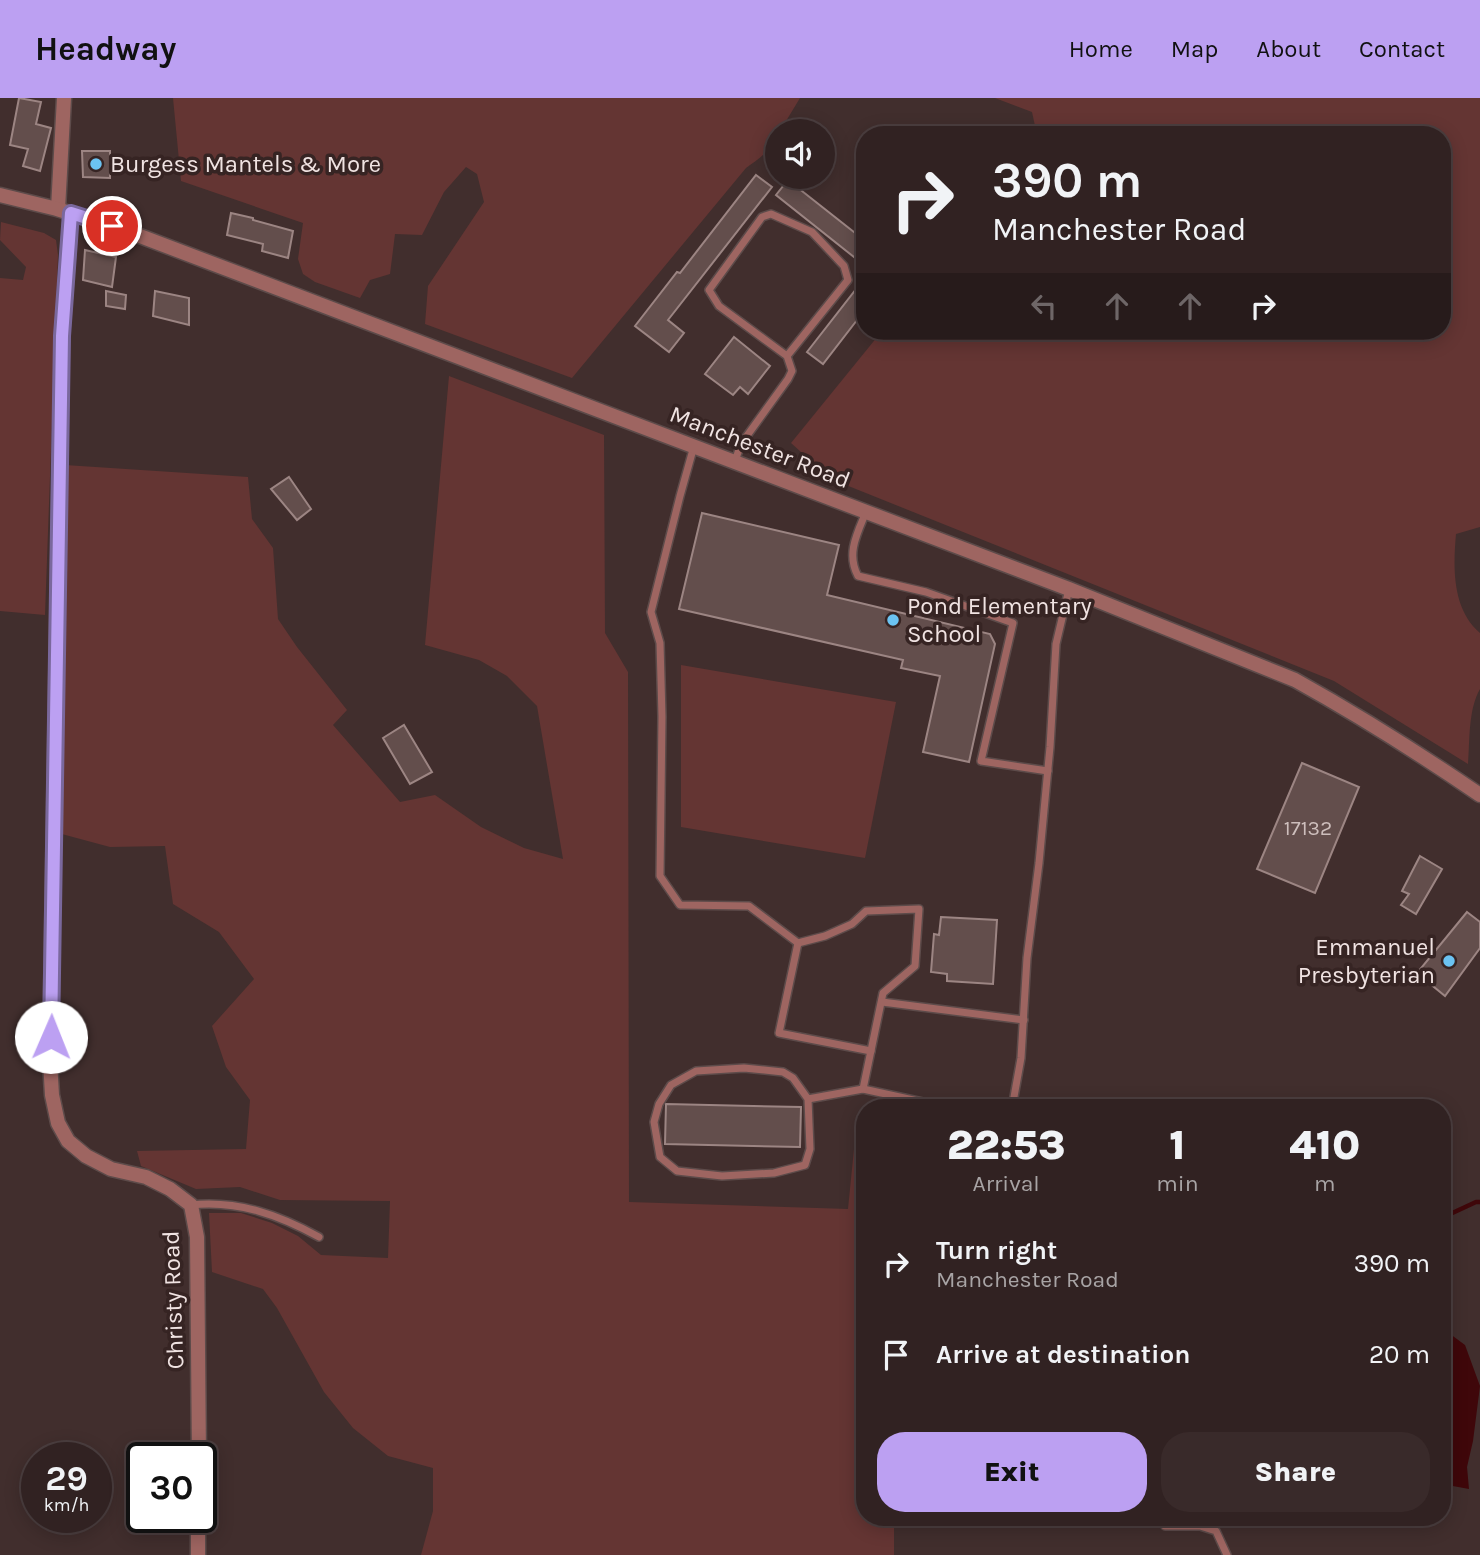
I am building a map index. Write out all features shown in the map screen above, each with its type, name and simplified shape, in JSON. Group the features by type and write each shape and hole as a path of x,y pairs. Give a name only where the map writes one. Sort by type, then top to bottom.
{"street":[{"name":"Christy Road","path":"64,98 65,211 52,1095 58,1123 68,1141 86,1156 111,1169 146,1177 170,1189 191,1205 197,1237 199,1442"},
{"name":"Manchester Road","path":"0,195 65,211 144,237 1069,589 1295,680 1441,768 1480,795"},
{"path":"198,1533 198,1555"}],"lane":[{"path":"734,461 741,444 792,371 787,356 719,306 709,289 762,217 771,214 811,232 844,265 848,280 787,356"},
{"path":"694,446 651,612 660,643 660,876 680,905 749,906 798,943"},
{"path":"867,512 855,539 852,556 853,567 858,576 926,592 1013,623 981,761 1048,771"},
{"path":"1014,1099 1021,1058 1027,958 1048,771 1056,644 1069,589"},
{"path":"798,943 825,936 852,923 866,911 919,909 915,966 883,993 863,1089"},
{"path":"798,943 779,1033 871,1051"},
{"path":"881,1002 1024,1020"},
{"path":"744,1068 783,1072 793,1078 808,1100 810,1149 805,1165 774,1173 722,1176 677,1171 660,1157 654,1122 659,1104 671,1085 696,1071 744,1068"},
{"path":"808,1100 863,1089 909,1099"},
{"path":"191,1205 228,1204 265,1212 319,1237"},
{"path":"1165,1526 1200,1526 1216,1531 1227,1555"}],"shaded area":[{"path":"173,98 800,98 787,119 765,119 765,153 746,168 572,378 425,324 428,286 484,202 477,174 466,167 444,192 422,235 395,234 390,274 370,280 360,298 315,282 303,274 298,259 303,223 181,181"},
{"path":"995,98 1480,98 1480,527 1456,534 1455,560 1459,600 1471,623 1480,633 1480,689 1471,716 1468,764 1334,681 831,479 791,443 875,340 1451,340 1451,126 1035,126 1032,112"},
{"path":"1,222 44,233 56,240 58,255 45,615 0,611 0,278 23,280 26,267 0,240"},
{"path":"449,376 604,435 605,633 628,672 629,1202 848,1209 856,1139 856,1526 894,1526 894,1555 421,1555 433,1511 433,1468 388,1456 353,1428 324,1392 277,1308 263,1289 212,1272 209,1213 241,1213 272,1223 298,1236 321,1255 388,1258 390,1201 280,1200 240,1187 196,1189 141,1166 137,1151 246,1149 250,1100 226,1067 212,1026 254,979 219,932 173,904 165,846 110,847 58,833 65,465 248,477 252,519 273,548 278,619 347,710 333,725 400,802 435,795 481,827 524,848 563,859 537,706 507,676 479,660 425,645"},
{"path":"681,665 896,702 865,858 681,827"},
{"path":"1451,1335 1465,1345 1480,1386 1467,1467 1469,1489 1451,1486"}],"building":[{"path":"19,98 41,102 36,124 51,128 40,171 23,166 28,149 10,145"},
{"name":"Burgess Mantels & More","path":"82,151 110,151 110,178 83,177"},
{"path":"756,175 765,182 765,189 770,189 668,320 684,333 669,352 635,326 677,272 680,273"},
{"path":"781,189 799,189 856,234 856,259 776,195"},
{"path":"231,213 293,231 288,258 262,251 263,244 227,235"},
{"path":"85,250 116,257 112,287 83,280"},
{"path":"856,289 856,321 823,364 807,352"},
{"path":"106,291 126,295 125,309 106,306"},
{"path":"155,291 189,298 189,325 153,316"},
{"path":"734,337 770,366 748,394 740,387 733,395 705,374"},
{"path":"289,477 311,509 297,520 271,489"},
{"path":"702,513 839,545 827,595 990,634 995,644 969,762 923,752 940,676 901,668 903,660 679,609"},
{"path":"404,725 432,772 410,784 383,738"},
{"path":"1302,763 1359,787 1315,893 1257,869"},
{"path":"1420,856 1442,869 1416,914 1401,905 1409,894 1402,891"},
{"name":"Emmanuel Presbyterian","path":"1467,912 1480,922 1480,948 1445,996 1417,973"},
{"path":"941,917 997,920 993,984 947,981 947,974 931,972 934,934 939,935"},
{"path":"666,1104 801,1107 800,1147 665,1144"}],"waterway":[{"path":"1451,1214 1480,1202"}],"place":[{"name":"Burgess Mantels & More","path":"96,164"},
{"name":"Pond Elementary School","path":"893,620"},
{"name":"Emmanuel Presbyterian","path":"1449,961"}],"route":[{"path":"51,1037 55,663 62,336 68,236 71,213 112,226"}]}
